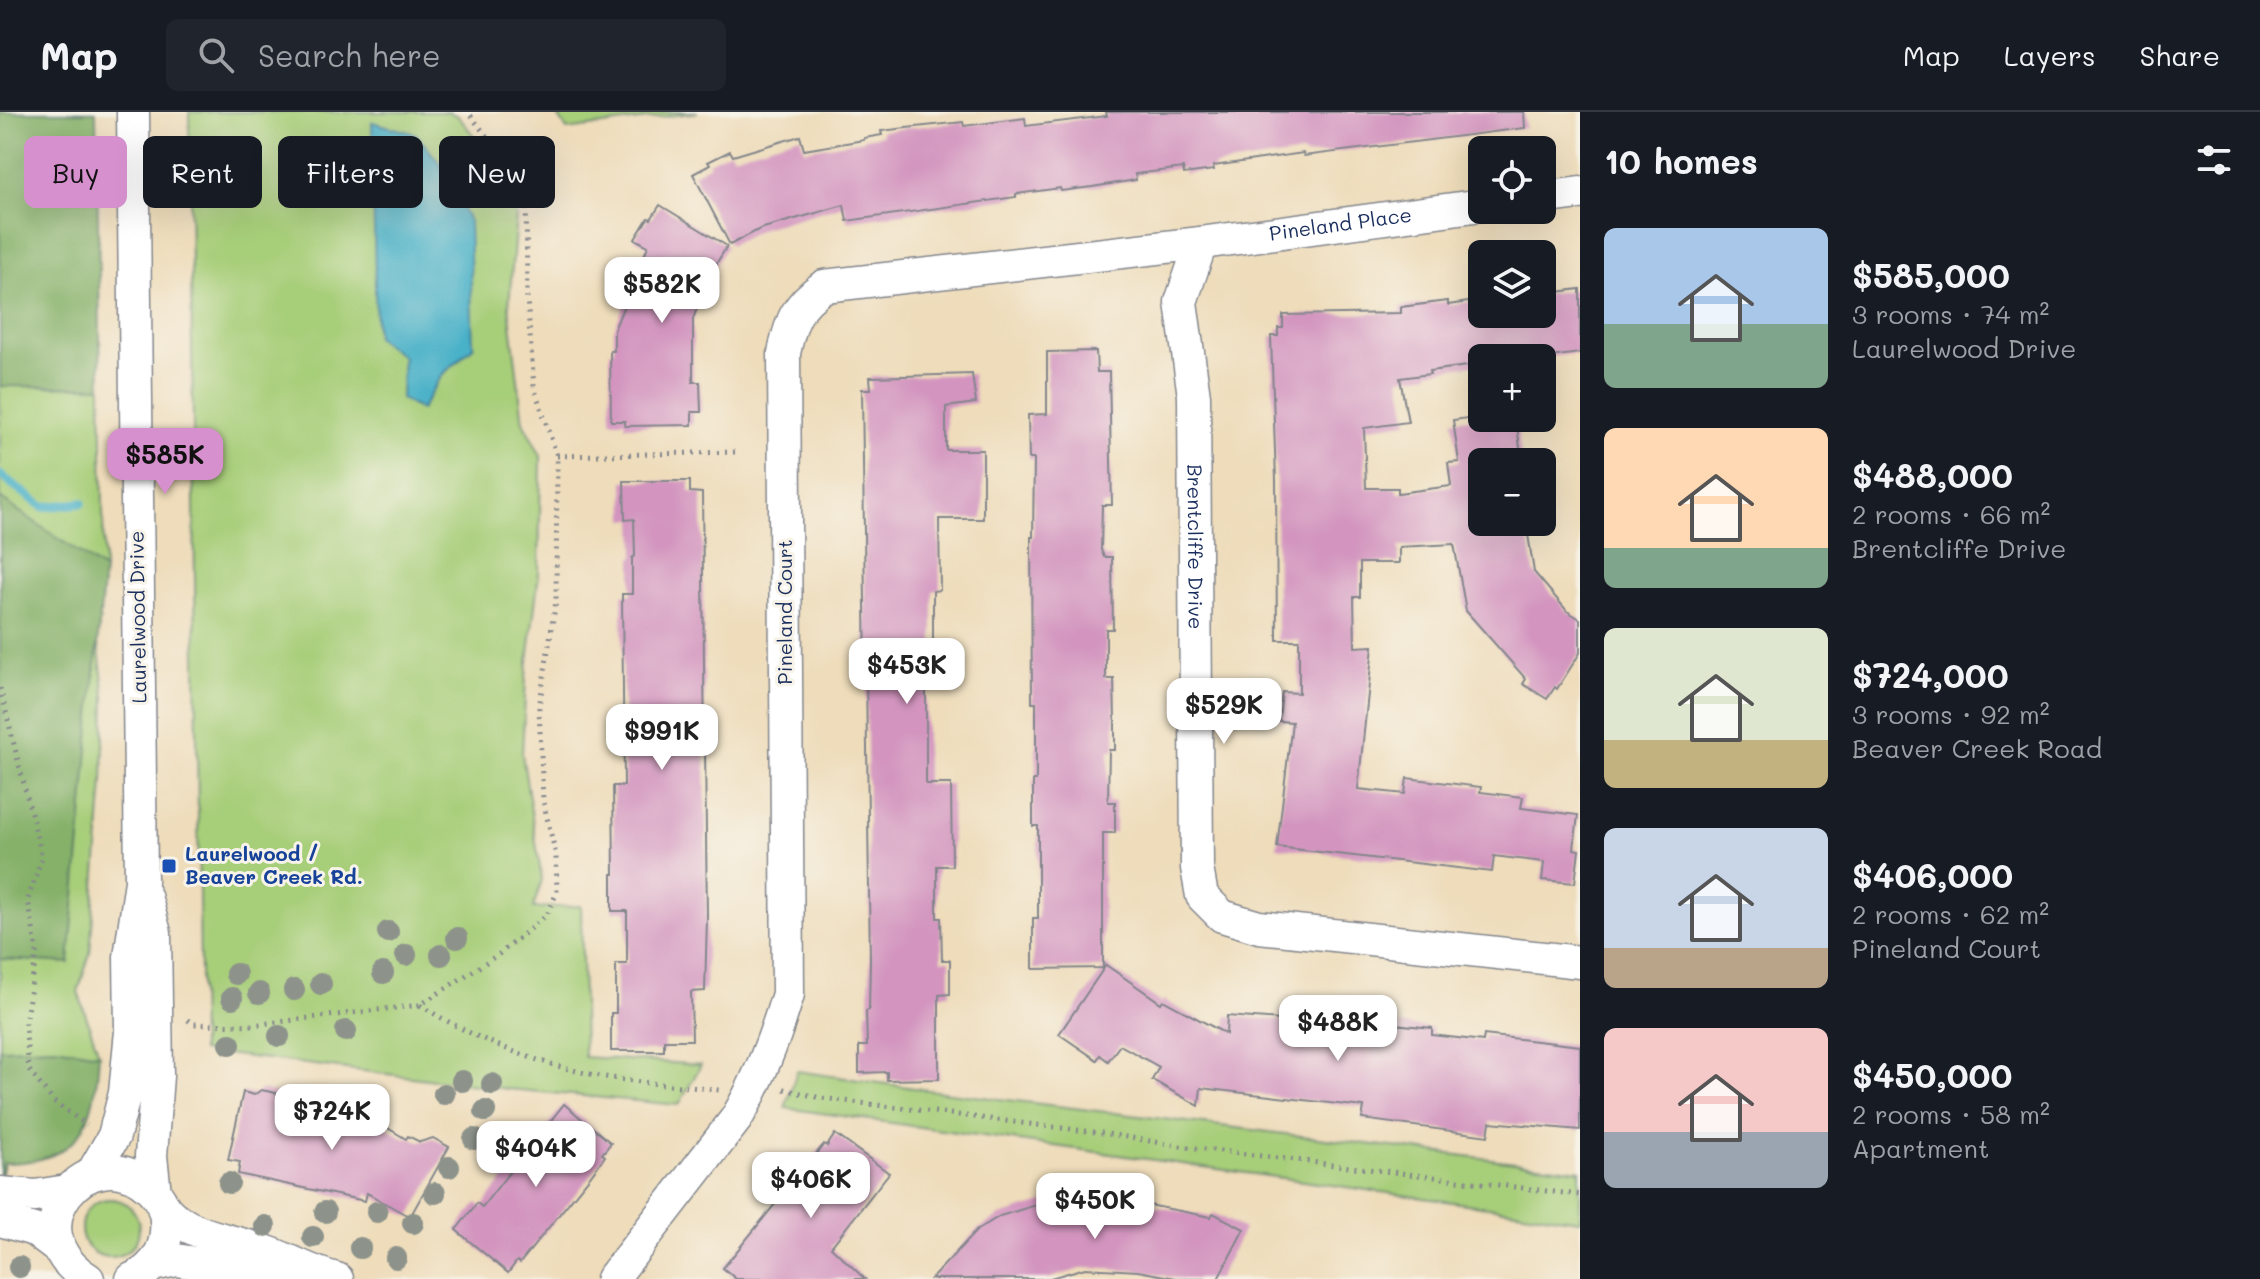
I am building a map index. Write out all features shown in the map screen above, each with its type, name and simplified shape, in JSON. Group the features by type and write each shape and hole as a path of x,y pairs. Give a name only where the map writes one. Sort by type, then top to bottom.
{"street":[{"name":"Laurelwood Drive","path":"63,1261 55,1234 59,1204 114,1136 125,1093 131,1031 130,957 141,881 133,112"},
{"path":"1556,196 1580,193"},
{"name":"Pineland Place","path":"1201,243 1468,207"},
{"name":"Brentcliffe Drive","path":"1201,243 1181,302 1194,396 1197,868 1202,896 1222,916 1259,927 1580,962"},
{"name":"Pineland Court","path":"612,1279 736,1119 753,1090 774,1041 788,994 784,353 790,322 805,300 824,286 1201,243"},
{"name":"Laurelwood Drive","path":"140,1274 161,1252 166,1238 151,1156 158,1061 155,933 141,881"},
{"path":"0,1193 35,1196 109,1171 126,1173 142,1180 174,1219 189,1228 269,1252 324,1276"},
{"path":"0,1220 34,1230 63,1261 88,1279"},
{"path":"140,1274 176,1260 254,1272 324,1276"}],"path":[{"path":"193,1024 252,1025 420,1005 499,954 547,915 557,892 556,855 543,801 539,708 556,601 557,456 534,387 527,298 526,187 468,112"},
{"path":"557,456 738,452"},
{"path":"0,688 42,857 28,899 37,952 25,1023 29,1070 54,1102 90,1130 95,1120"},
{"path":"420,1005 442,1019 515,1053 592,1075 730,1091"},
{"path":"781,1088 821,1098 1102,1133 1209,1150 1580,1195"}],"green space":[{"path":"0,112 24,185 24,208 31,208 90,387 101,387 104,570 97,566 98,643 105,697 103,782 90,953 78,992 99,1054 52,1047 0,1089"},
{"path":"0,112 96,112 96,136 24,136 24,208 98,208 101,387 0,386"},
{"path":"189,112 449,112 458,116 474,136 439,136 439,208 517,208 509,306 523,422 541,456 539,573 526,678 522,754 542,880 533,908 581,906 584,1057 701,1065 679,1105 508,1089 201,1051 190,208 262,208 262,136 189,136","holes":["473,347 441,376 421,410 401,399 403,357"]},
{"path":"556,112 698,112 567,130"},
{"path":"0,498 104,570 69,963 0,959"},
{"path":"56,1047 99,1054 93,1101 87,1119 79,1135 51,1156 4,1163 0,1181 0,1049"},
{"path":"797,1071 942,1092 1580,1170 1580,1220 785,1108"},
{"path":"110,1199 131,1207 139,1228 131,1249 110,1257 89,1249 81,1228 89,1207"}],"water":[{"path":"372,122 418,136 372,136"},
{"path":"423,143 439,162 439,208 462,208 469,221 473,347 441,376 421,410 401,399 403,357 376,337 374,208 423,208"}],"building":[{"path":"1106,112 1524,112 1525,128 1304,156 1303,153 1213,166 1214,170 1184,174 1183,168 1135,174 1136,180 1016,194 1016,197 847,221 844,205 760,229 730,245 693,174 730,151 733,156 800,136 804,150 864,140 882,135 881,131 963,122 964,126 1025,118 1026,126 1107,116"},
{"path":"660,205 727,246 710,274 693,319 693,382 700,382 701,412 692,412 692,425 625,426 625,421 611,421 610,351 614,351 614,330 648,246 635,239"},
{"path":"1580,289 1580,353 1556,356 1556,344 1468,344 1468,366 1400,378 1408,422 1364,428 1366,488 1398,488 1398,493 1451,486 1448,463 1459,462 1453,420 1468,418 1468,432 1518,432 1520,448 1468,448 1468,536 1528,536 1534,572 1567,611 1580,619 1580,653 1547,699 1523,684 1526,679 1466,611 1454,544 1399,547 1399,563 1360,563 1360,597 1354,597 1355,647 1373,646 1358,789 1405,794 1407,778 1481,787 1480,792 1523,797 1521,808 1578,815 1574,849 1579,850 1575,883 1542,880 1544,862 1494,856 1492,872 1277,847 1292,722 1279,721 1282,692 1299,693 1299,640 1277,640 1271,336 1278,336 1278,328 1283,328 1283,315 1401,313 1401,307 1448,301 1448,305 1468,302 1468,328 1556,328 1556,292"},
{"path":"1096,351 1097,372 1109,372 1112,505 1102,505 1101,550 1104,557 1112,557 1113,629 1106,629 1106,679 1114,679 1115,720 1115,750 1109,750 1108,802 1115,802 1115,833 1103,833 1103,968 1033,969 1033,918 1038,918 1038,826 1033,826 1033,780 1036,780 1036,703 1032,703 1034,459 1029,459 1028,415 1047,414 1047,352"},
{"path":"972,374 976,403 946,407 946,450 983,450 983,519 939,519 940,590 933,591 933,658 926,653 926,784 951,784 952,866 937,866 937,918 941,918 942,960 950,960 950,994 939,995 939,1079 887,1080 887,1072 859,1073 859,1046 867,1046 870,961 862,389 871,389 870,377"},
{"path":"624,481 690,481 690,492 702,493 707,918 705,991 691,992 692,1040 664,1040 664,1051 611,1051 611,1013 616,1013 616,964 627,964 627,911 612,911 613,786 624,786 622,594 632,594 632,558 635,556 634,519 625,520"},
{"path":"1106,965 1161,1003 1163,1000 1226,1034 1227,1016 1280,1020 1281,1010 1311,1014 1310,1020 1364,1027 1365,1021 1432,1028 1432,1035 1483,1041 1484,1035 1580,1046 1580,1130 1490,1122 1488,1136 1362,1119 1364,1107 1201,1088 1199,1106 1152,1080 1159,1067 1120,1045 1108,1061 1100,1055 1097,1060 1059,1034"},
{"path":"261,1090 276,1093 287,1109 303,1099 318,1102 322,1109 352,1115 359,1111 374,1114 381,1124 406,1139 408,1136 420,1142 433,1138 449,1147 410,1217 367,1193 365,1201 238,1174 240,1162 228,1160 243,1092 254,1095"},
{"path":"564,1104 611,1143 588,1179 520,1263 517,1261 508,1273 456,1230 477,1203 482,1207 515,1165 511,1162 533,1135 537,1138"},
{"path":"835,1134 889,1173 831,1247 865,1279 736,1279 723,1268"},
{"path":"1047,1193 1123,1196 1123,1200 1211,1217 1213,1213 1244,1229 1218,1279 1181,1279 1138,1271 1085,1268 1047,1279 931,1279 977,1230 1000,1216 1049,1201"}],"waterway":[{"path":"0,475 43,507 82,503"}],"place":[{"name":"Laurelwood / Beaver Creek Rd.","path":"169,866"}]}
